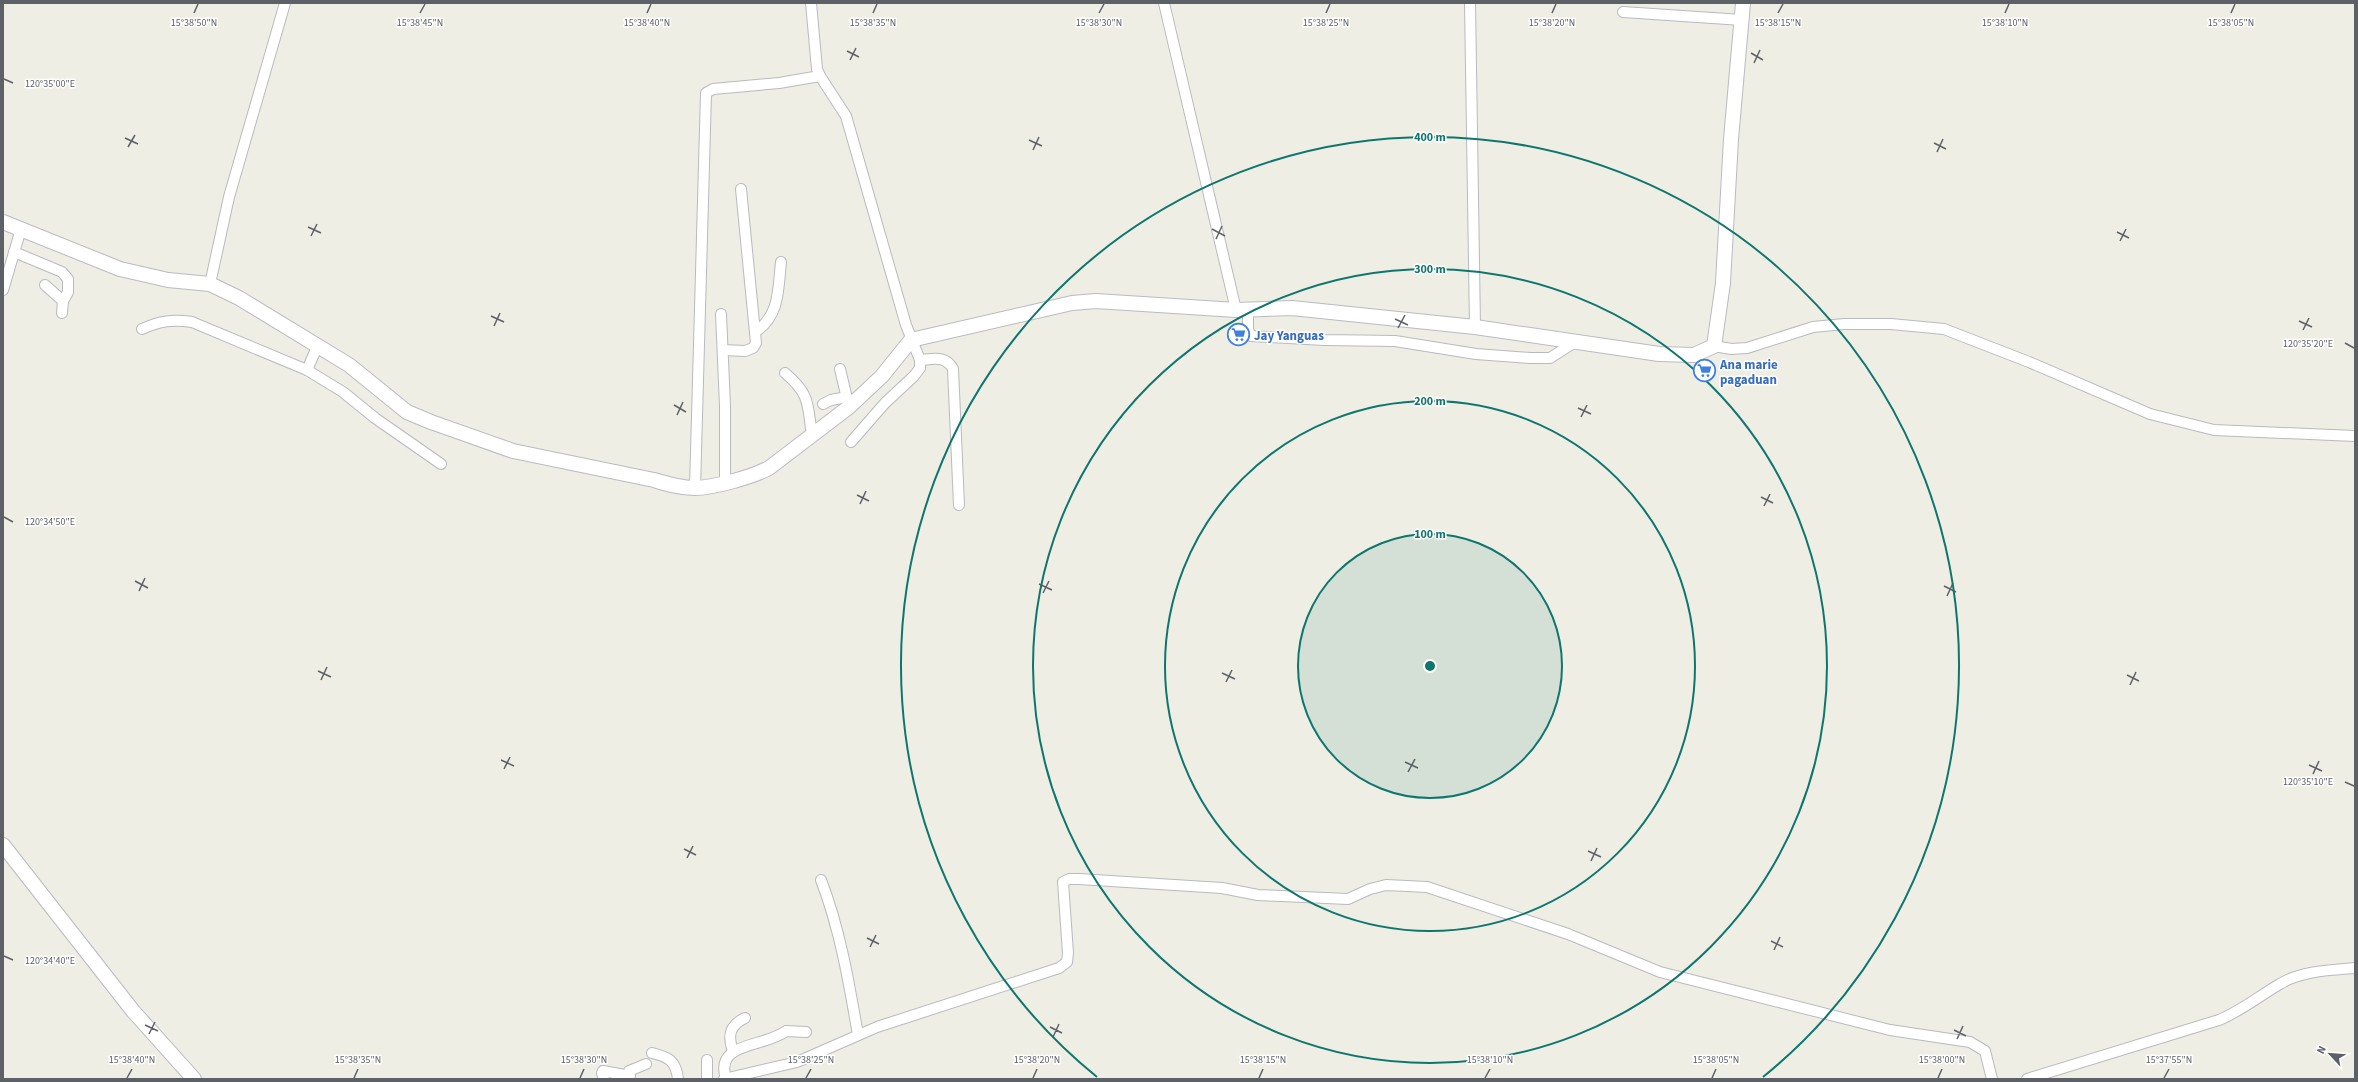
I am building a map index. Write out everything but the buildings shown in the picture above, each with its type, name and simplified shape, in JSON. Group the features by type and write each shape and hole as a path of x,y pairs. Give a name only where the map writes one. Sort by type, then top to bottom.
{"street":[{"path":"210,284 229,197 285,3"},
{"path":"811,3 814,52 820,76 846,116 911,340 920,360 920,368 914,376 885,403 851,442"},
{"path":"1164,3 1242,310 1251,336 1324,340 1395,341 1476,354 1530,358 1550,358 1575,342"},
{"path":"1470,3 1475,327"},
{"path":"1714,346 1723,283 1731,139 1743,3"},
{"path":"1623,12 1742,20"},
{"path":"695,488 706,93 712,89 780,83 820,76"},
{"path":"723,350 745,351 753,348 756,343 741,189"},
{"path":"3,222 120,269 168,280 210,284 263,312 316,349 349,365 408,412 431,422 514,451 654,480 676,487 695,488 725,482 756,475 769,468 812,435 848,402 882,376 911,340 1072,303 1096,300 1242,310 1292,308 1475,327 1659,354 1680,355 1694,355 1714,346 1730,349 1748,348 1813,327 1844,324 1891,324 1944,329 2029,362 2150,414 2214,430 2355,436"},
{"path":"3,290 21,228"},
{"path":"14,252 62,272 68,279 68,292 63,301 62,313"},
{"path":"755,332 766,325 774,313 781,262"},
{"path":"44,285 63,301"},
{"path":"721,314 725,482"},
{"path":"142,329 159,322 172,319 192,322 307,368 343,392 375,418 442,464"},
{"path":"307,368 316,349"},
{"path":"920,360 944,359 949,361 953,369 959,505"},
{"path":"840,369 848,402"},
{"path":"785,373 802,388 806,397 812,435"},
{"path":"822,404 831,400 848,402"},
{"path":"3,845 133,1011 194,1079"},
{"path":"806,1032 786,1031 777,1038 733,1051 726,1055 722,1069 725,1079 755,1076 797,1062 858,1035 928,1009 1051,972 1063,966 1067,962 1068,954 1063,886 1065,880 1069,879 1222,888 1258,895 1348,899 1376,887 1405,885 1427,887 1541,924 1660,972 1890,1030 1970,1042 1985,1051 1992,1079"},
{"path":"821,880 829,902 848,977 858,1035"},
{"path":"2027,1079 2219,1020 2238,1012 2280,983 2299,977 2355,968"},
{"path":"733,1051 730,1042 730,1030 737,1022 745,1018"},
{"path":"652,1054 669,1058 674,1063 678,1079"},
{"path":"707,1060 707,1079"},
{"path":"604,1079 602,1073 603,1071 630,1073 646,1064"}],"place":[{"name":"Jay Yanguas","path":"1238,335"},
{"name":"Ana marie pagaduan","path":"1705,371"}]}
